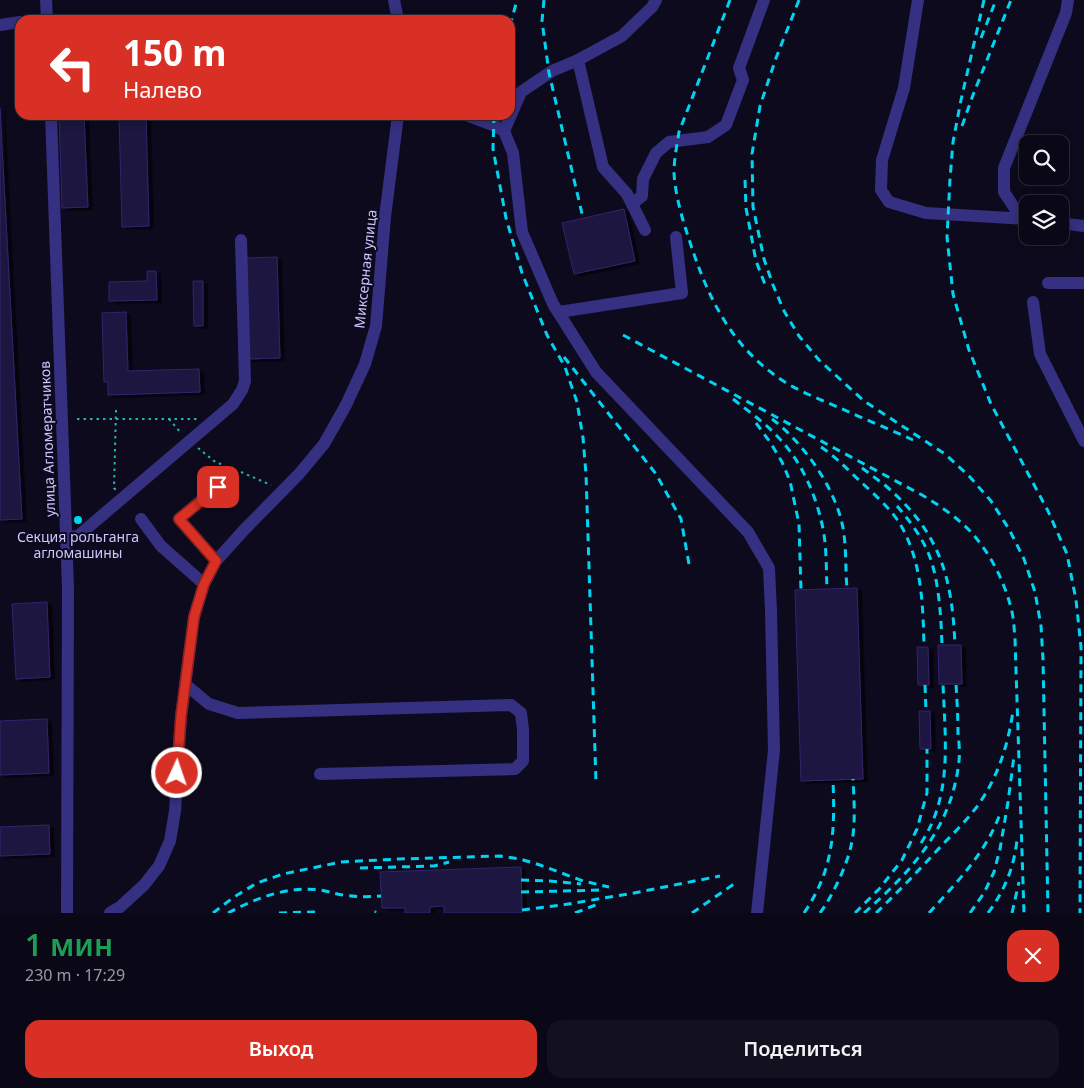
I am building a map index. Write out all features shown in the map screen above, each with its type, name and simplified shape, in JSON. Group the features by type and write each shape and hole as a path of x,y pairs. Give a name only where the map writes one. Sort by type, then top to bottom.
{"street":[{"path":"44,15 46,0"},
{"path":"394,0 397,15"},
{"path":"515,106 521,92 552,70 578,60 622,36 652,7 656,0"},
{"path":"632,204 642,196 643,179 656,154 669,142 708,137 726,125 743,80 739,68 764,0"},
{"path":"918,0 904,88 882,160 881,190 889,202 926,213 1019,219"},
{"path":"1019,212 1004,192 1004,168 1066,13 1068,0"},
{"path":"0,25 15,23"},
{"path":"578,60 603,167 627,194 645,230"},
{"name":"улица Агломератчиков","path":"51,120 68,588 67,913"},
{"name":"Миксерная улица","path":"110,913 120,907 144,886 159,866 170,841 175,811 185,684 194,617 204,584 216,561 299,474 324,444 346,406 365,364 376,326 385,217 397,120"},
{"path":"480,120 504,131 513,153 522,232 554,304 596,372 748,532 768,568 771,611 774,750 757,913"},
{"path":"504,131 509,120"},
{"path":"1069,224 1084,226"},
{"path":"559,312 682,293 676,237"},
{"path":"66,538 78,536 233,404 242,390 245,381 240,240"},
{"path":"1048,283 1084,282"},
{"path":"1032,302 1040,354 1084,440"},
{"path":"216,561 179,519 233,472"},
{"path":"141,519 162,546 204,584"},
{"path":"185,684 209,704 238,713 511,705 521,712 523,761 515,770 320,774"}],"path":[{"path":"116,410 114,488 123,498"},
{"path":"77,419 206,420"},
{"path":"170,419 183,436 214,461 233,472 273,486 279,494"},
{"path":"375,913 377,907"}],"building":[{"path":"0,108 22,519 0,520"},
{"path":"59,120 84,120 88,207 62,208"},
{"path":"119,120 146,120 149,226 122,227"},
{"path":"624,209 635,261 574,274 562,223"},
{"path":"277,257 280,358 247,359 245,258"},
{"path":"147,271 156,271 157,300 109,301 109,282 147,281"},
{"path":"193,281 203,281 203,326 194,326"},
{"path":"126,312 128,371 199,369 200,392 108,395 108,382 104,382 102,313"},
{"path":"857,588 863,779 801,781 795,590"},
{"path":"47,602 50,677 16,679 12,604"},
{"path":"938,645 961,645 962,684 939,684"},
{"path":"917,647 928,647 929,685 918,685"},
{"path":"919,711 930,711 931,749 920,749"},
{"path":"47,719 49,773 0,775 0,721"},
{"path":"49,825 50,854 0,856 0,827"},
{"path":"521,867 522,913 444,913 444,906 430,907 430,913 405,913 405,908 382,908 380,872"}],"railway":[{"path":"513,15 517,0"},
{"path":"544,0 542,21 549,73 583,218"},
{"path":"730,0 679,132 675,157 674,173 679,203 701,273 718,310 729,328 741,344 772,373 805,393 913,440"},
{"path":"799,0 776,58 760,106 752,154 753,207 764,259 784,311 799,336 819,360 864,401 945,454 969,476 991,501 1009,529 1024,559 1035,592 1041,626 1048,913"},
{"path":"984,0 953,142 947,237 953,294 969,350 991,404 1048,511 1067,554 1076,600 1081,647 1080,913"},
{"path":"981,38 996,0"},
{"path":"962,126 1011,0"},
{"path":"494,120 493,149 506,218 522,273 547,335 565,367 577,402 583,438 586,474 596,783"},
{"path":"745,180 746,208 756,261 766,287"},
{"path":"623,335 922,495 958,520 983,547 995,566 1004,587 1013,620 1024,913"},
{"path":"564,357 656,474 681,519 690,570"},
{"path":"733,399 777,436 792,454 805,475 823,528 827,589"},
{"path":"772,419 804,451 823,477 830,491 843,527 847,588"},
{"path":"756,423 782,462 790,481 799,524 801,590"},
{"path":"821,447 877,496 900,524 913,553 917,568 923,615 924,647"},
{"path":"862,468 886,486 904,503 931,539 940,557 951,598 955,645"},
{"path":"897,506 923,542 934,570 939,596 942,645"},
{"path":"921,843 931,825 943,786 945,766 943,684"},
{"path":"864,913 913,864 939,827 948,807 955,785 959,758 956,684"},
{"path":"925,685 926,711"},
{"path":"876,913 961,825 983,798 1000,763 1007,742 1013,711"},
{"path":"855,913 880,888 902,860 917,829 927,793 927,749"},
{"path":"970,913 984,893 994,872 1000,849 1014,756"},
{"path":"820,913 839,881 853,838 853,779"},
{"path":"804,913 814,897 827,865 833,833 833,780"},
{"path":"929,913 970,866 988,840 1001,811"},
{"path":"988,913 1008,878 1014,860 1017,840"},
{"path":"213,913 257,883 283,874 341,862 500,856 520,859 583,881 609,887"},
{"path":"360,868 434,866 449,862"},
{"path":"522,910 634,893 720,876"},
{"path":"521,880 581,884"},
{"path":"1012,913 1019,882"},
{"path":"692,913 734,884"},
{"path":"228,913 272,894 296,890 320,890 340,895 367,897 381,896"},
{"path":"521,892 604,890"},
{"path":"575,913 598,904"},
{"path":"279,913 320,913"}],"place":[{"name":"Секция рольганга агломашины","path":"78,520"}],"route":[{"path":"177,773 181,716 194,617 204,584 216,561 179,519 218,487"}]}
